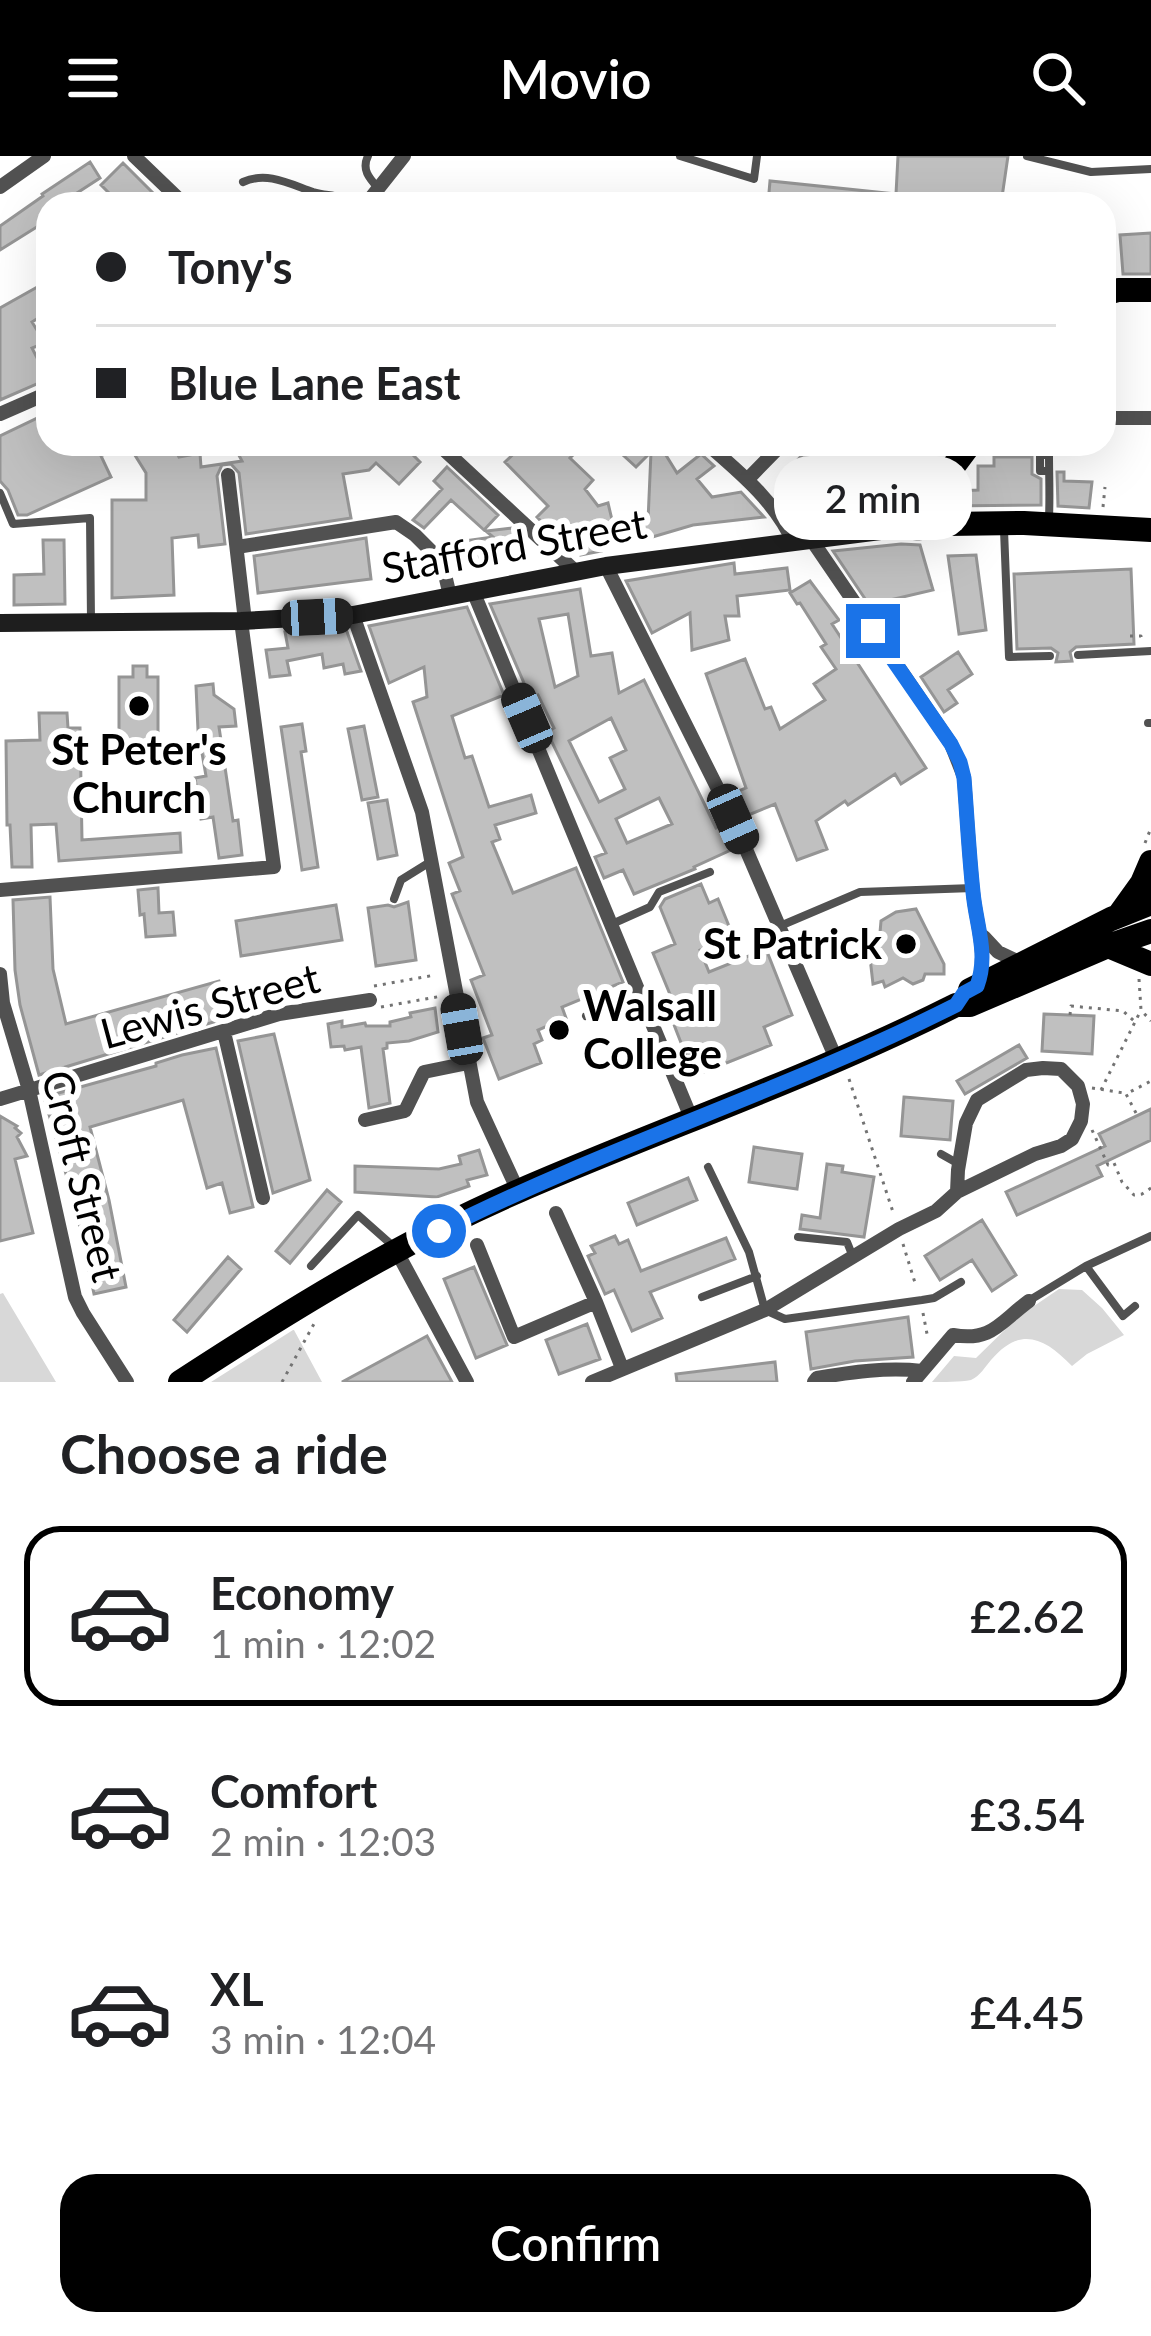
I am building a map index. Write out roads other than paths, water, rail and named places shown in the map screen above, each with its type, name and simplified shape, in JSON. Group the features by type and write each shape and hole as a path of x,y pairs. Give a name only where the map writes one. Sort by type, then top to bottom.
{"highway":[{"path":"1116,291 1151,290"},
{"path":"937,514 955,456"},
{"name":"Stafford Street","path":"937,514 1003,523 1149,531"},
{"path":"1118,917 1142,883 1146,858"},
{"path":"956,1005 977,986 1151,903"},
{"path":"180,1382 307,1300 518,1191 840,1060 956,1005 970,1006 1151,931"},
{"path":"1108,946 1146,969"}],"main road":[{"name":"Stafford Street","path":"0,623 353,615 605,566 896,529 930,531 937,514"},
{"path":"896,529 937,514"}],"street":[{"path":"0,187 44,156"},
{"path":"134,156 172,192"},
{"path":"376,192 404,156"},
{"path":"0,414 36,398"},
{"path":"1116,418 1151,418"},
{"path":"452,456 575,571"},
{"path":"720,456 802,540 960,762 975,915 984,957 977,986"},
{"path":"747,480 770,456"},
{"path":"0,890 274,867 228,475"},
{"path":"237,547 396,523 442,562 450,596"},
{"path":"605,566 733,819 840,1060"},
{"path":"473,592 692,1120"},
{"path":"353,615 422,812 477,1102 518,1191"},
{"path":"981,933 998,952 1021,963"},
{"name":"Croft Street","path":"0,974 3,1003 29,1090 75,1297 128,1382"},
{"name":"Lewis Street","path":"0,1100 279,1014 370,1000"},
{"path":"224,1032 263,1198"},
{"path":"365,1120 405,1112 424,1072 468,1064"},
{"path":"592,1382 765,1310 936,1211 957,1192 1061,1146 1079,1125 1083,1104 1078,1086 1061,1069 1026,1070 977,1100 967,1123 957,1192"},
{"path":"556,1213 622,1368"},
{"path":"476,1245 514,1337 596,1302"},
{"path":"398,1251 467,1382"},
{"path":"814,1382 851,1372 922,1370 953,1335 973,1339 992,1332 1029,1301"}],"lane":[{"path":"368,156 367,176 379,189"},
{"path":"680,156 754,179 757,156"},
{"path":"717,168 719,156"},
{"path":"1028,156 1091,172 1151,169"},
{"path":"243,182 266,177 314,192"},
{"path":"1049,471 1049,524"},
{"path":"0,493 13,524 90,518 92,623"},
{"path":"1003,523 1009,657 1050,656"},
{"path":"1078,655 1151,651"},
{"path":"394,898 401,880 432,861"},
{"path":"613,924 650,907 659,892 710,872"},
{"path":"780,926 860,892 973,888"},
{"path":"586,1016 641,995"},
{"path":"941,1154 959,1164"},
{"path":"708,1167 748,1252 765,1310 784,1319 934,1298 962,1282"},
{"path":"311,1266 358,1215 398,1251"},
{"path":"1029,1301 1086,1266 1151,1237"},
{"path":"798,1238 847,1242 853,1258"},
{"path":"1086,1266 1123,1316 1136,1306"},
{"path":"702,1297 757,1276"}],"place":[{"name":"St Peter's Church","path":"139,706"},
{"name":"St Patrick","path":"906,944"},
{"name":"Walsall College","path":"559,1030"}]}
